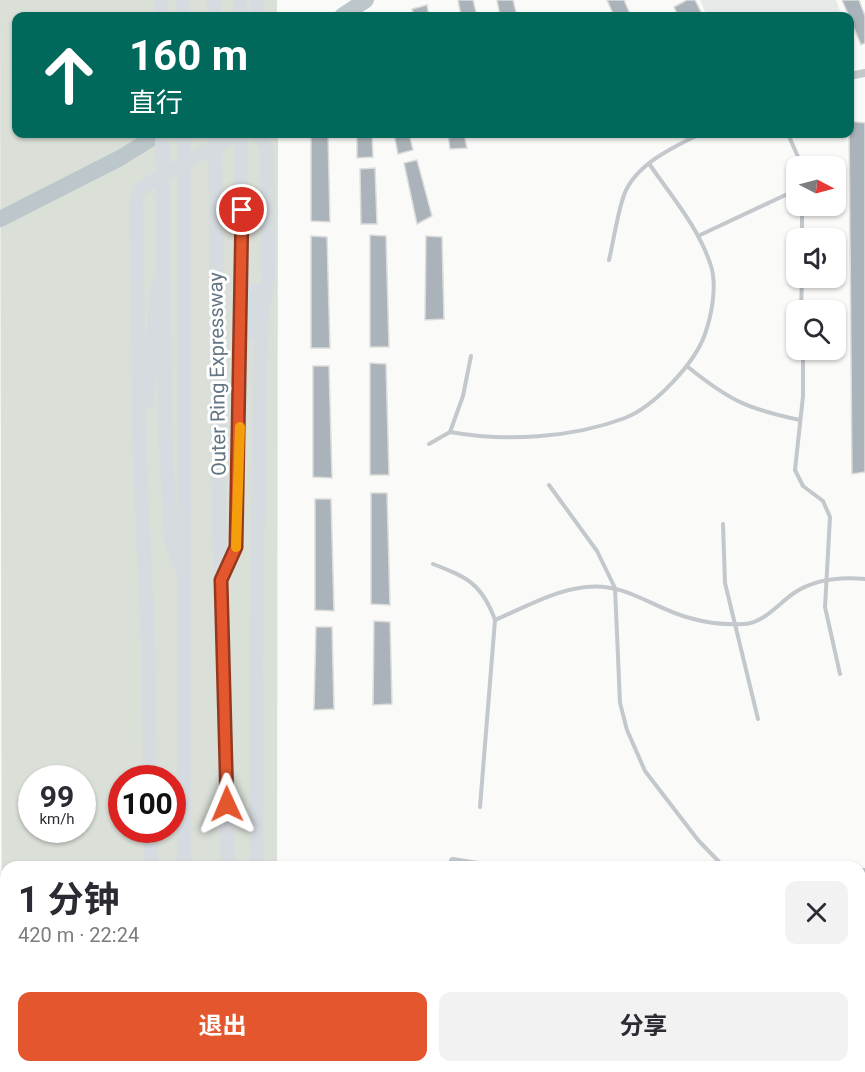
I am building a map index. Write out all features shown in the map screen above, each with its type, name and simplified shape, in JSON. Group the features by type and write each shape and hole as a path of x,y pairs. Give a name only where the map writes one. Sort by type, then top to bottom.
{"highway":[{"path":"162,138 165,422 171,542 185,575"},
{"name":"Outer Ring Expressway","path":"184,138 184,861"},
{"name":"Outer Ring Expressway","path":"215,138 221,580 228,861"},
{"path":"143,474 140,450 136,200 140,190 149,183 230,138"},
{"path":"221,580 236,547 242,359 242,138"},
{"path":"256,138 259,285 262,315 256,674 257,861"},
{"path":"261,138 267,151 268,278 262,315"},
{"path":"150,765 143,474 155,294 163,264"},
{"path":"242,359 259,285"},
{"path":"151,843 151,861"}],"lane":[{"path":"609,260 625,194 636,176 694,138"},
{"path":"790,138 798,156"},
{"path":"450,432 481,438 510,437 577,431 606,424 628,417 657,396 688,367 703,342 711,318 712,268 698,236 650,165"},
{"path":"698,236 786,195"},
{"path":"429,444 450,432 463,396 471,356"},
{"path":"803,360 795,470 802,486 823,501 830,517 825,607 840,674"},
{"path":"688,367 714,388 743,405 800,420"},
{"path":"549,485 597,551 615,588 621,703 627,730 645,771 698,840 718,861"},
{"path":"723,524 725,583 733,624 758,719"},
{"path":"433,564 464,576 477,586 489,604 495,620 480,807"},
{"path":"495,620 552,596 586,587 615,588 689,618 748,624 770,612 795,592 840,578 865,579"}],"shaded area":[{"path":"0,0 277,0 277,12 12,12 12,138 278,138 277,861 2,861"},
{"path":"700,0 836,0 840,12 705,12"}],"building":[{"path":"458,0 473,0 476,12 460,12"},
{"path":"497,0 513,0 516,12 499,12"},
{"path":"607,0 624,0 629,12 612,12"},
{"path":"687,0 695,0 701,12 676,12 674,7"},
{"path":"842,0 859,0 865,16 865,43 861,45 854,28 854,12 847,12"},
{"path":"427,5 428,12 413,12 412,9"},
{"path":"854,122 865,123 865,472 852,474 849,138 854,138"},
{"path":"311,138 328,138 330,222 311,221"},
{"path":"357,138 372,138 373,157 357,158"},
{"path":"395,138 410,138 413,150 398,154"},
{"path":"449,138 465,138 467,148 450,149"},
{"path":"417,160 432,216 417,224 404,163"},
{"path":"375,168 377,224 361,224 360,169"},
{"path":"370,235 386,236 389,347 370,347"},
{"path":"311,236 327,237 330,348 311,348"},
{"path":"426,236 442,237 444,319 425,320"},
{"path":"370,363 386,364 389,475 370,475"},
{"path":"313,366 329,366 332,478 313,477"},
{"path":"371,493 387,493 390,605 371,604"},
{"path":"315,499 331,499 334,611 315,610"},
{"path":"374,621 390,622 392,704 373,705"},
{"path":"316,627 332,627 334,709 314,710"}],"waterway":[{"path":"348,12 366,0"},
{"path":"0,219 120,158 152,138"}],"slow traffic":[{"path":"236,547 240,427"}],"route":[{"path":"227,804 221,580 236,547 242,328 242,210"}]}
